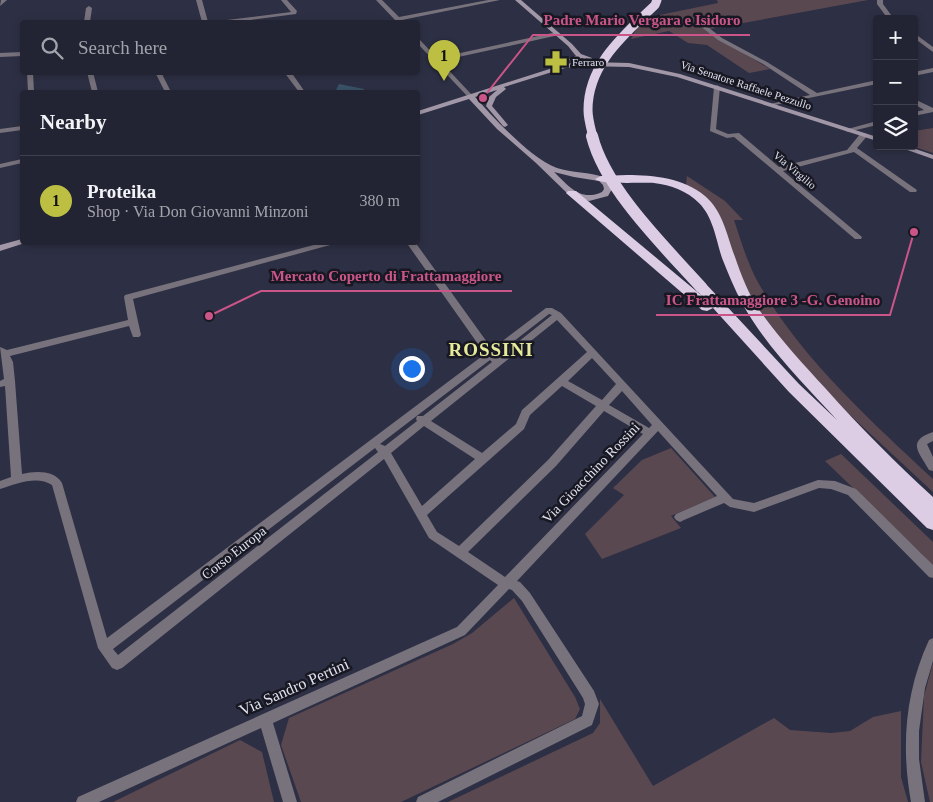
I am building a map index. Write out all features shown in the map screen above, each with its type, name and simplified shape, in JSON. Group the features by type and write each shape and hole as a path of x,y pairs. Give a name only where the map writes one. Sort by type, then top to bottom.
{"highway":[{"path":"657,0 655,5 613,47 591,83 587,101 588,120 593,142 603,165 620,192 701,287 794,388"},
{"path":"601,179 659,181 680,186 703,200 712,211 730,263 754,311 768,331 851,436 933,523"},
{"path":"572,194 691,292 794,388 933,505"},
{"path":"851,436 878,478 933,534"}],"street":[{"path":"0,4 4,0"},
{"path":"199,0 204,20"},
{"path":"241,20 294,13 284,0"},
{"path":"379,0 399,20 497,0"},
{"path":"521,0 586,62"},
{"path":"880,0 880,4 888,15"},
{"path":"87,20 89,8"},
{"path":"702,25 720,38 815,95"},
{"path":"436,60 557,34"},
{"path":"918,37 933,50"},
{"path":"420,43 499,128 518,145 553,169 574,175 601,179 608,189 605,194 598,197 579,197 572,194 539,161"},
{"path":"0,55 20,54"},
{"path":"564,66 579,56"},
{"path":"572,60 586,62"},
{"path":"420,112 564,66 586,62"},
{"name":"Via Senatore Raffaele Pezzullo","path":"586,62 662,71 873,138"},
{"path":"918,73 933,70"},
{"path":"30,75 31,90"},
{"path":"91,75 94,90"},
{"path":"160,75 167,90"},
{"path":"288,75 300,90"},
{"path":"772,105 873,83"},
{"path":"511,84 492,98 489,106 506,126 518,145"},
{"name":"Via Virgilio","path":"717,87 712,130 727,136 736,135 858,238"},
{"path":"918,103 931,110"},
{"path":"918,113 931,110"},
{"path":"848,130 873,124"},
{"path":"0,131 20,128"},
{"path":"778,170 850,152 864,135"},
{"path":"853,148 913,190"},
{"path":"911,150 933,157"},
{"path":"0,166 20,161"},
{"path":"0,248 20,242"},
{"path":"412,245 497,364"},
{"path":"136,335 128,297 307,246"},
{"name":"Via Gioacchino Rossini","path":"374,443 549,310 558,315 621,384 654,429 505,583"},
{"path":"385,452 558,315"},
{"path":"17,480 5,383 8,362 2,352 133,322"},
{"path":"421,514 520,426 526,414 592,352"},
{"path":"561,381 603,405 654,429 730,503 754,508 818,484 840,486 852,492 933,573"},
{"path":"460,553 552,464 621,384"},
{"path":"430,400 442,408"},
{"path":"413,413 483,459"},
{"path":"933,436 922,442 923,448 933,467"},
{"path":"374,443 385,452 433,535 505,583 516,586 526,597 589,695 592,704 587,720 423,802"},
{"name":"Corso Europa","path":"104,648 374,443"},
{"name":"Corso Europa","path":"0,485 43,476 52,478 57,483 104,648 117,664 385,452"},
{"path":"680,517 725,498"},
{"name":"Via Sandro Pertini","path":"82,802 462,631 495,597 505,583"},
{"path":"918,802 912,775 910,740 912,715 918,686 933,644"},
{"path":"266,719 290,802"}],"shaded area":[{"path":"717,0 868,0 705,30 770,69 749,73 707,45 688,43 669,31 631,39 638,26 650,17 718,3"},
{"path":"933,128 933,153 918,148 918,130"},
{"path":"687,176 725,201 743,220 734,220 745,253 755,277 776,311 795,338 838,388 933,479 933,492 849,414 779,341 753,301 737,267 721,218 686,185"},
{"path":"671,448 715,497 671,516 681,528 602,559 585,534 624,495 613,488 642,460"},
{"path":"841,454 933,542 933,567 922,554 825,461"},
{"path":"514,598 575,697 580,709 575,719 401,802 301,802 281,745 289,718 453,644 472,633"},
{"path":"933,663 933,802 930,802 921,762 924,696"},
{"path":"600,699 653,786 774,718 790,730 831,733 850,731 873,717 901,711 901,777 908,802 448,802 593,733 600,723"},
{"path":"240,740 262,752 274,802 113,802"}],"building":[{"path":"339,84 364,89 364,90 336,90"}],"place":[{"name":"Ferraro","path":"556,62"},
{"name":"Proteika","path":"444,81"},
{"name":"Padre Mario Vergara e Isidoro","path":"483,98"},
{"name":"IC Frattamaggiore 3 -G. Genoino","path":"914,232"},
{"name":"Mercato Coperto di Frattamaggiore","path":"209,316"}],"district":[{"name":"ROSSINI","path":"491,349"}]}
